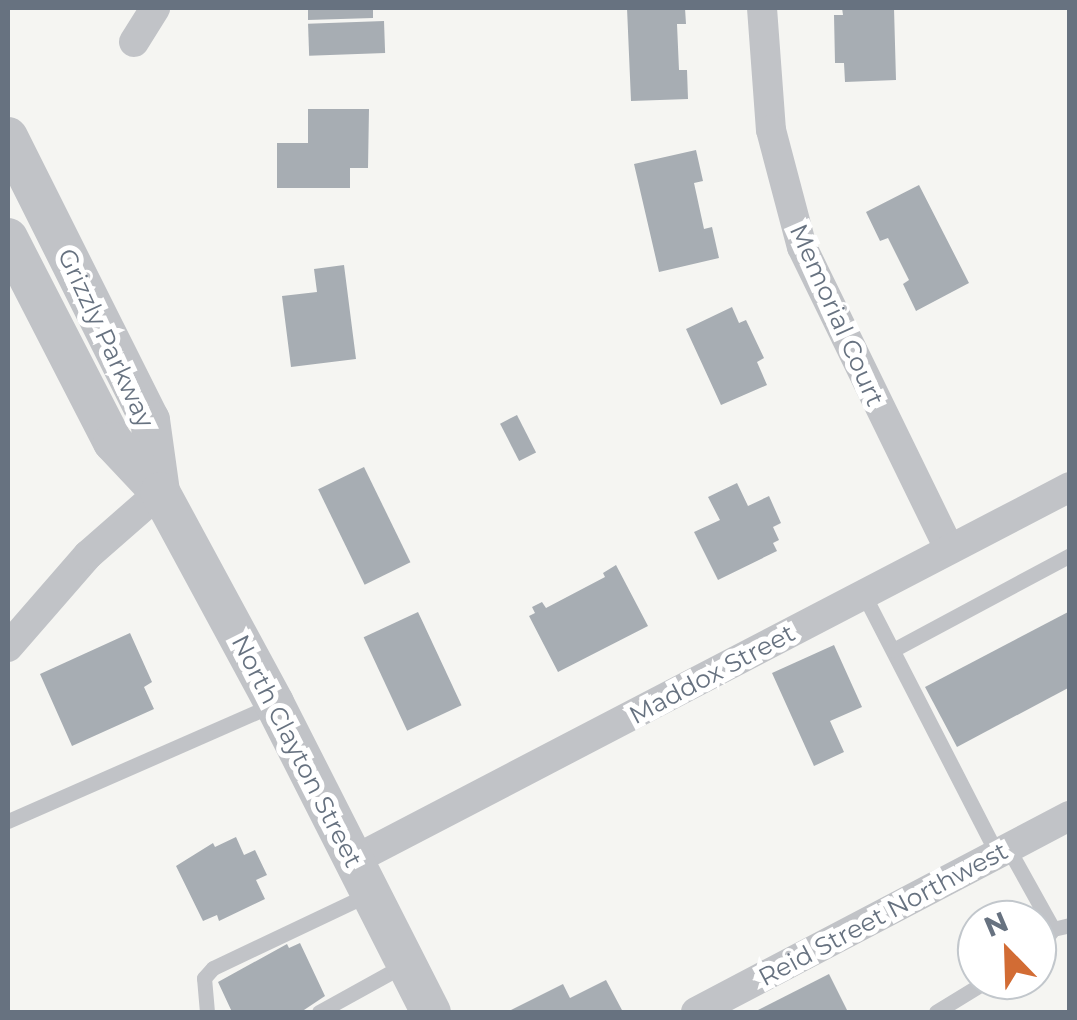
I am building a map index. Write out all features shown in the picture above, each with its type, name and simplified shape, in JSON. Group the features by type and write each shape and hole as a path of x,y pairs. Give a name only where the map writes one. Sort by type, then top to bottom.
{"street":[{"path":"134,42 155,8"},
{"name":"Memorial Court","path":"762,8 771,130 802,248 949,548"},
{"name":"Grizzly Parkway","path":"8,137 150,420 160,492"},
{"name":"Grizzly Parkway","path":"8,238 113,442 160,492"},
{"name":"Maddox Street","path":"362,877 949,548 1070,487"},
{"path":"8,647 88,555 160,492"},
{"name":"North Clayton Street","path":"160,492 274,703 431,1012"},
{"name":"Reid Street Northwest","path":"696,1012 1070,816"}],"lane":[{"path":"892,650 1070,554"},
{"path":"864,595 1002,851 1061,927"},
{"path":"8,821 274,703"},
{"path":"207,1012 204,978 212,968 362,877"},
{"path":"319,1012 406,964"}],"building":[{"path":"308,8 373,8 373,18 308,20"},
{"path":"627,8 685,8 686,24 677,24 679,70 687,70 688,99 631,101"},
{"path":"842,8 894,8 896,80 845,82 844,63 835,63 834,15 843,15"},
{"path":"384,21 385,53 309,56 308,24"},
{"path":"308,109 369,109 368,168 350,168 350,188 277,188 277,143 308,143"},
{"path":"696,150 703,181 694,183 704,229 712,227 719,258 659,272 634,164"},
{"path":"919,185 969,283 916,311 903,284 909,280 888,238 880,241 866,212"},
{"path":"344,265 356,359 291,367 282,296 317,292 314,269"},
{"path":"732,307 739,323 746,320 764,358 757,362 767,385 721,405 686,329"},
{"path":"517,415 536,452 519,461 500,424"},
{"path":"364,467 410,562 365,585 318,489"},
{"path":"737,483 748,506 769,496 781,523 773,527 779,540 773,543 777,551 718,580 694,532 720,520 708,497"},
{"path":"616,565 648,626 558,672 529,616 535,613 532,607 542,602 546,608 605,577 603,573"},
{"path":"1070,611 1070,687 957,747 925,687"},
{"path":"418,612 462,705 407,731 364,637"},
{"path":"130,633 152,682 144,687 154,709 72,746 40,674"},
{"path":"834,645 862,707 830,721 844,752 814,766 772,673"},
{"path":"236,837 244,855 255,850 267,875 256,880 265,899 219,921 217,915 203,921 176,866 213,843 215,847"},
{"path":"300,943 325,996 301,1012 232,1012 218,982 287,944 289,948"},
{"path":"829,974 848,1012 754,1012"},
{"path":"606,980 623,1012 507,1012 563,984 570,998"}]}
